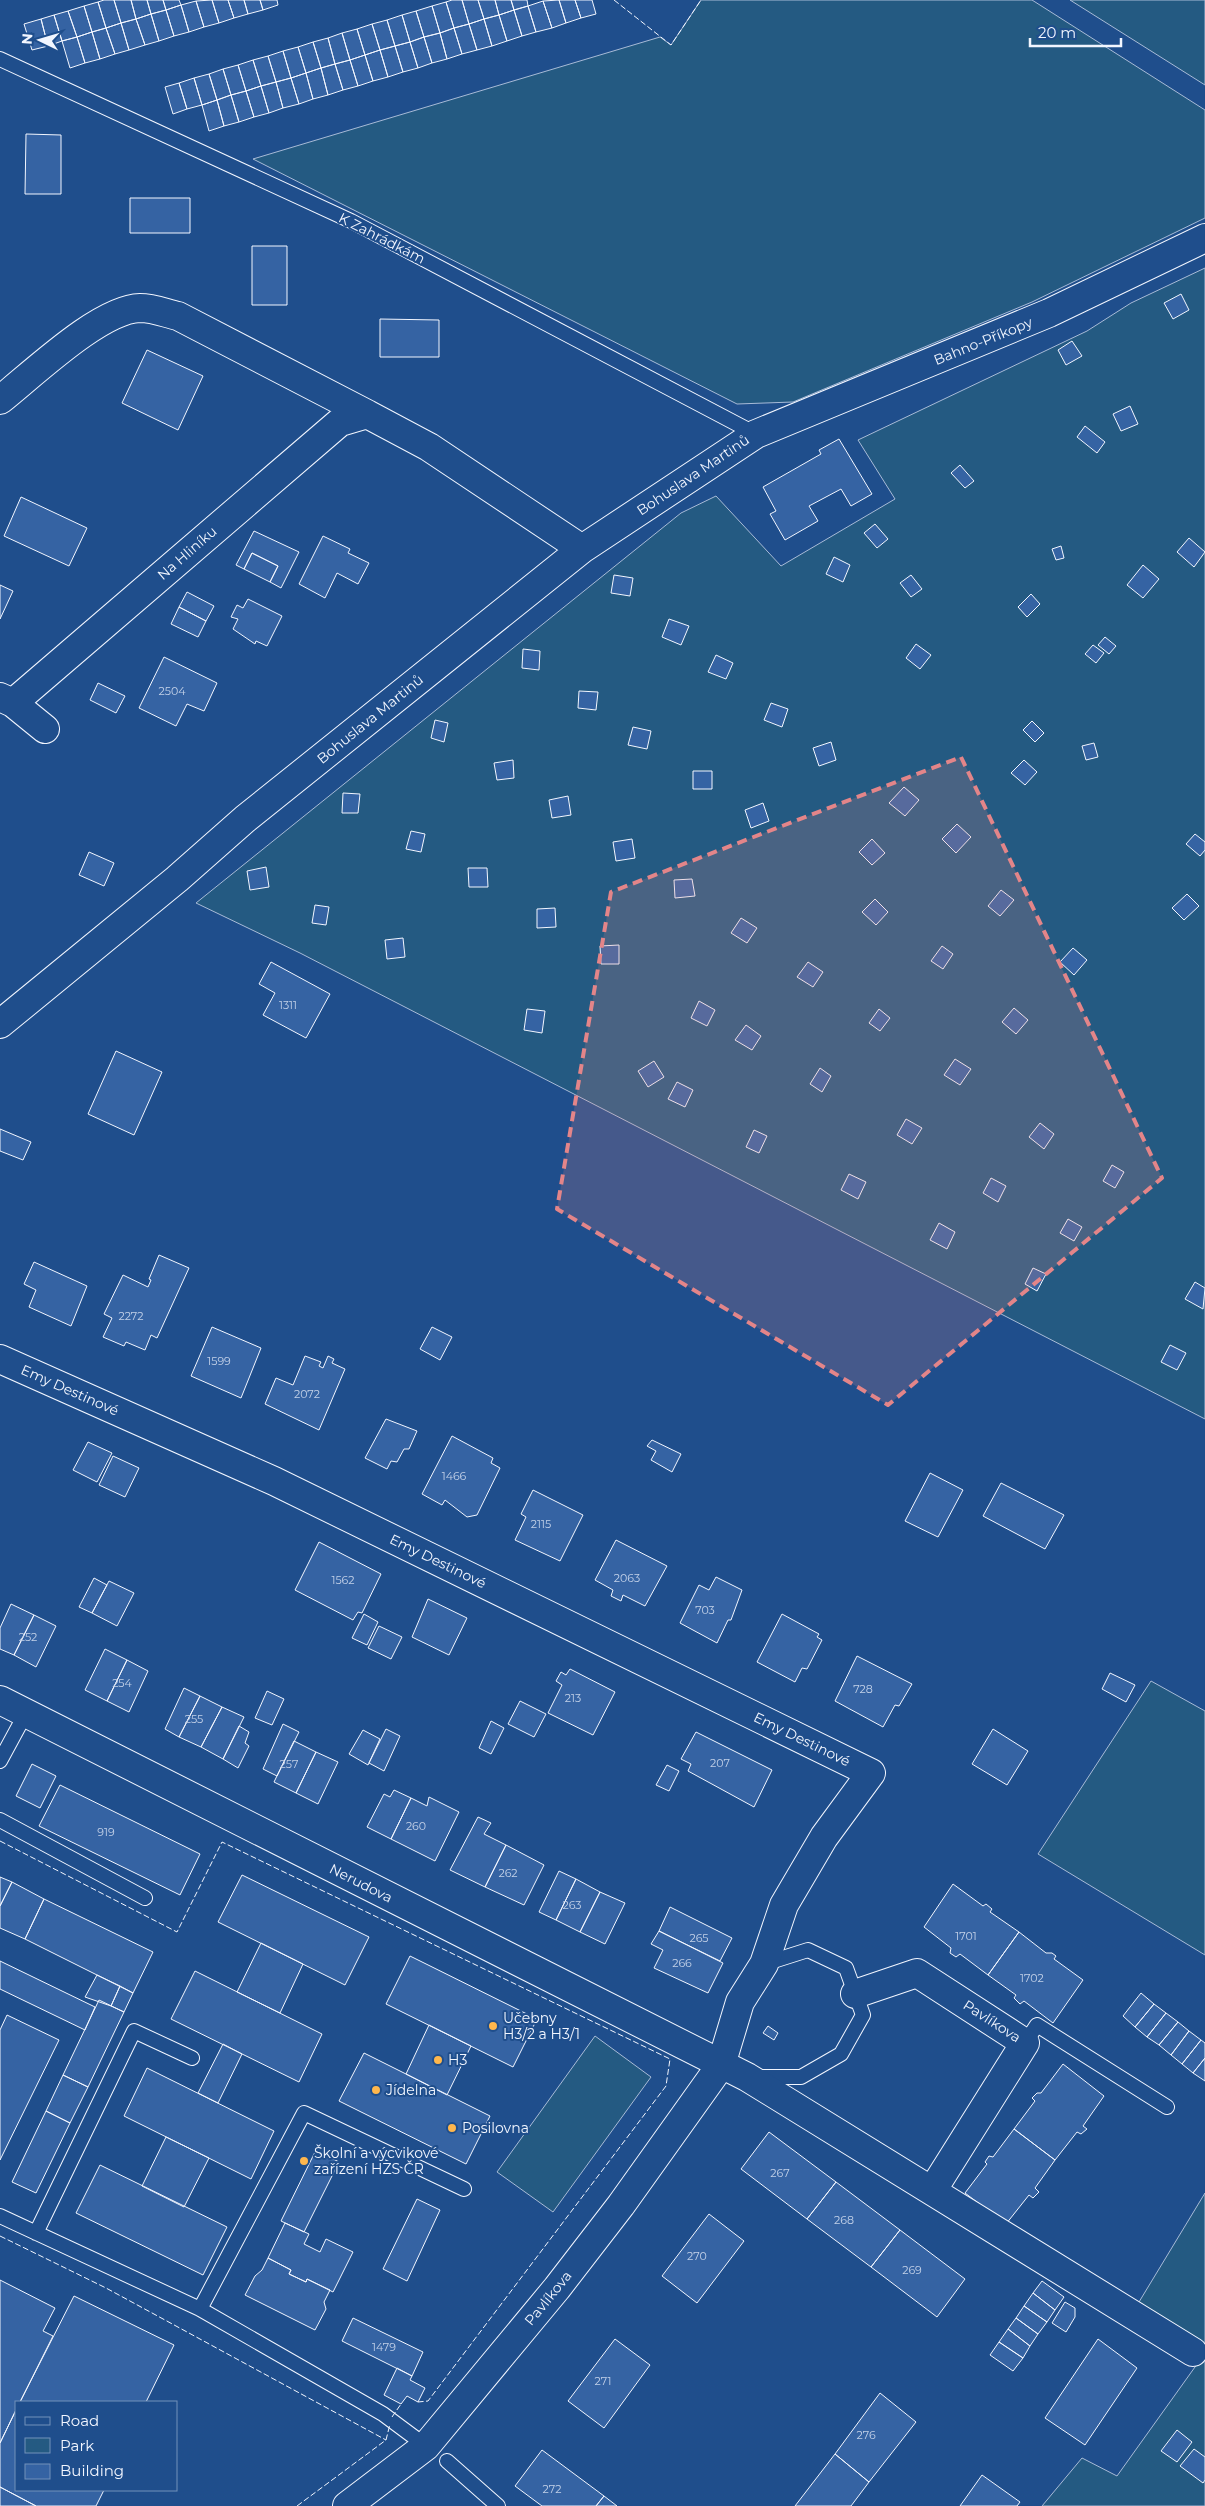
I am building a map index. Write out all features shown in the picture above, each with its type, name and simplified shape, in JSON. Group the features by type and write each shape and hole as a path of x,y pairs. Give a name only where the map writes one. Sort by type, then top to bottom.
{"street":[{"name":"Bahno-Příkopy","path":"756,434 1050,313 1205,238"},
{"path":"0,400 94,325 119,312 140,308 156,310 178,316 429,447 582,549"},
{"name":"Na Hliníku","path":"7,700 340,422 367,414"},
{"name":"Bohuslava Martinů","path":"0,1024 177,879 245,819 582,549 756,434"},
{"path":"7,700 45,728"},
{"name":"Emy Destinové","path":"0,1359 274,1481 871,1773"},
{"name":"Nerudova","path":"0,1700 721,2065"},
{"name":"Pavlíkova","path":"347,2506 437,2454 557,2288 615,2213 721,2065 740,2002 764,1964 784,1905 824,1837 871,1773"},
{"name":"Pavlíkova","path":"855,1994 917,1972 1025,2043 932,2191"},
{"path":"721,2065 747,2077 1193,2352"}],"lane":[{"name":"K Zahrádkám","path":"0,59 351,221 756,434"},
{"path":"0,1761 26,1713"},
{"path":"0,1820 145,1898"},
{"path":"747,2077 801,2077 841,2054 863,2015 846,1968 808,1950 764,1964"},
{"path":"1025,2043 1037,2025 1167,2107"},
{"path":"36,2233 134,2031 192,2058"},
{"path":"200,2309 304,2113 464,2189"},
{"path":"0,2216 200,2309 383,2414 437,2454 498,2506"}],"highlighted area":[{"path":"961,757 1162,1178 888,1405 557,1209 611,892"}],"green space":[{"path":"701,0 1032,0 1205,110 1205,218 1032,302 793,402 737,404 253,159 660,37 671,45"},
{"path":"1070,0 1205,0 1205,85"},
{"path":"1205,268 1205,1419 300,953 196,903 681,513 716,496 781,566 895,499 858,440 1087,331 1131,303"},
{"path":"1151,1681 1205,1711 1205,1955 1038,1854"},
{"path":"595,2036 651,2077 553,2212 497,2172"},
{"path":"1205,2193 1205,2346 1139,2302"},
{"path":"1205,2353 1205,2506 1042,2506 1082,2458 1117,2476"}],"building":[{"path":"114,0 121,23 106,28 98,2"},
{"path":"114,0 131,0 136,19 121,23"},
{"path":"131,0 147,0 151,14 136,19"},
{"path":"147,0 163,0 166,10 151,14"},
{"path":"163,0 179,0 181,5 166,10"},
{"path":"212,0 228,0 234,18 219,23"},
{"path":"212,0 219,23 204,27 196,1"},
{"path":"228,0 244,0 248,14 234,18"},
{"path":"244,0 260,0 263,10 248,14"},
{"path":"260,0 277,0 278,5 263,10"},
{"path":"462,0 469,24 454,28 446,2"},
{"path":"462,0 478,0 484,19 469,24"},
{"path":"478,0 495,0 499,15 484,19"},
{"path":"495,0 511,0 514,10 499,15"},
{"path":"511,0 527,0 528,6 514,10"},
{"path":"559,0 566,23 552,28 543,1"},
{"path":"559,0 575,0 581,18 566,23"},
{"path":"575,0 592,0 596,14 581,18"},
{"path":"196,1 204,27 189,32 181,5"},
{"path":"543,1 552,28 536,32 528,6"},
{"path":"98,2 106,28 92,32 84,6"},
{"path":"446,2 454,28 440,33 432,6"},
{"path":"181,5 189,32 174,36 166,10"},
{"path":"84,6 92,32 77,37 68,11"},
{"path":"432,6 440,33 424,37 416,11"},
{"path":"528,6 536,32 522,36 514,10"},
{"path":"166,10 174,36 159,41 151,14"},
{"path":"514,10 522,36 507,41 499,15"},
{"path":"68,11 77,37 62,41 54,15"},
{"path":"416,11 424,37 410,42 402,15"},
{"path":"151,14 159,41 145,45 136,19"},
{"path":"54,15 62,41 48,46 41,19"},
{"path":"402,15 410,42 395,46 387,20"},
{"path":"499,15 507,41 492,46 484,19"},
{"path":"41,19 48,46 32,50 24,24"},
{"path":"136,19 145,45 129,50 121,23"},
{"path":"484,19 492,46 477,50 469,24"},
{"path":"387,20 395,46 380,50 372,24"},
{"path":"121,23 129,50 115,54 106,28"},
{"path":"372,24 380,50 365,55 357,29"},
{"path":"469,24 477,50 462,54 454,28"},
{"path":"106,28 115,54 100,59 92,32"},
{"path":"454,28 462,54 447,59 440,33"},
{"path":"357,29 365,55 350,60 342,33"},
{"path":"92,32 100,59 85,63 77,37"},
{"path":"342,33 350,60 335,64 328,38"},
{"path":"440,33 447,59 432,63 424,37"},
{"path":"77,37 85,63 70,68 62,41"},
{"path":"424,37 432,63 418,68 410,42"},
{"path":"328,38 335,64 321,68 313,42"},
{"path":"313,42 321,68 306,73 298,47"},
{"path":"410,42 418,68 403,72 395,46"},
{"path":"395,46 403,72 388,77 380,50"},
{"path":"298,47 306,73 291,78 283,51"},
{"path":"380,50 388,77 373,81 365,55"},
{"path":"283,51 291,78 276,82 268,56"},
{"path":"365,55 373,81 358,86 350,60"},
{"path":"268,56 276,82 261,86 253,60"},
{"path":"253,60 261,86 246,91 238,65"},
{"path":"350,60 358,86 343,90 335,64"},
{"path":"335,64 343,90 328,95 321,68"},
{"path":"238,65 246,91 231,95 223,69"},
{"path":"321,68 328,95 313,99 306,73"},
{"path":"223,69 231,95 217,100 209,74"},
{"path":"306,73 313,99 299,104 291,78"},
{"path":"209,74 217,100 202,105 194,78"},
{"path":"194,78 202,105 187,109 179,83"},
{"path":"291,78 299,104 283,108 276,82"},
{"path":"276,82 283,108 269,113 261,86"},
{"path":"179,83 187,109 173,114 165,87"},
{"path":"261,86 269,113 254,117 246,91"},
{"path":"246,91 254,117 239,122 231,95"},
{"path":"231,95 239,122 224,126 217,100"},
{"path":"217,100 224,126 209,131 202,105"},
{"path":"26,134 61,135 61,194 25,194"},
{"path":"130,198 190,198 190,233 130,233"},
{"path":"252,246 287,246 287,305 252,305"},
{"path":"1181,294 1189,310 1173,319 1164,303"},
{"path":"380,319 439,320 439,357 380,357"},
{"path":"1072,341 1082,356 1066,365 1058,350"},
{"path":"147,350 203,376 178,430 122,403"},
{"path":"1130,406 1138,424 1121,431 1113,414"},
{"path":"1085,426 1105,442 1097,453 1077,437"},
{"path":"839,439 872,494 851,506 841,489 809,506 818,521 785,540 770,514 776,511 763,487 821,454 819,450"},
{"path":"960,465 974,481 965,488 951,473"},
{"path":"21,497 87,528 69,566 4,536"},
{"path":"875,524 888,539 877,548 864,533"},
{"path":"254,531 299,552 281,588 270,582 278,566 252,553 244,569 236,565"},
{"path":"323,536 350,549 348,553 369,563 358,584 337,573 325,598 299,584"},
{"path":"1189,538 1205,552 1194,567 1177,552"},
{"path":"1061,546 1064,558 1056,560 1052,549"},
{"path":"252,553 278,566 270,582 244,569"},
{"path":"834,557 850,565 843,582 826,574"},
{"path":"1143,565 1159,579 1143,598 1127,585"},
{"path":"614,575 633,578 630,596 611,593"},
{"path":"911,575 922,589 911,597 900,583"},
{"path":"0,585 13,591 0,619"},
{"path":"187,592 214,606 206,621 179,607"},
{"path":"1031,594 1040,604 1027,617 1018,607"},
{"path":"248,599 282,616 267,646 256,641 255,644 233,629 238,619 231,617 237,605 243,608"},
{"path":"179,607 206,621 198,637 171,624"},
{"path":"669,619 689,626 681,645 662,637"},
{"path":"1105,637 1116,646 1109,654 1098,645"},
{"path":"916,644 931,655 920,669 906,658"},
{"path":"1093,645 1104,653 1096,663 1085,654"},
{"path":"523,649 540,651 539,670 522,668"},
{"path":"716,655 733,663 726,679 708,672"},
{"path":"164,657 217,683 204,711 187,704 176,726 139,708"},
{"path":"98,683 125,696 116,713 90,700"},
{"path":"579,691 598,692 596,710 578,708"},
{"path":"771,703 788,709 782,727 764,720"},
{"path":"435,720 448,723 444,742 431,738"},
{"path":"1032,721 1044,733 1035,742 1023,730"},
{"path":"633,727 651,731 647,749 628,745"},
{"path":"831,742 836,760 819,766 813,748"},
{"path":"1094,743 1098,757 1086,760 1082,746"},
{"path":"513,760 514,778 497,780 494,763"},
{"path":"1024,760 1037,772 1025,785 1011,773"},
{"path":"693,771 712,771 712,789 693,789"},
{"path":"904,787 919,800 905,816 889,803"},
{"path":"343,793 360,794 358,813 342,813"},
{"path":"568,796 571,815 552,818 549,800"},
{"path":"763,803 769,821 751,828 745,810"},
{"path":"957,824 971,837 956,853 942,839"},
{"path":"411,831 425,834 421,852 406,849"},
{"path":"1195,834 1205,842 1205,850 1200,856 1186,844"},
{"path":"632,839 635,858 616,861 613,842"},
{"path":"872,839 885,853 872,865 859,852"},
{"path":"89,852 114,863 104,886 79,875"},
{"path":"266,867 269,887 250,890 247,871"},
{"path":"468,868 487,868 488,887 469,887"},
{"path":"692,879 695,896 675,898 674,880"},
{"path":"1001,890 1014,900 1000,916 988,906"},
{"path":"1187,894 1199,906 1184,920 1172,908"},
{"path":"875,899 888,912 876,925 862,912"},
{"path":"315,905 329,907 326,925 312,923"},
{"path":"555,908 556,927 537,928 537,909"},
{"path":"741,918 757,928 747,943 731,933"},
{"path":"403,938 405,957 387,959 385,940"},
{"path":"619,945 619,964 601,964 600,946"},
{"path":"942,946 953,954 943,969 931,961"},
{"path":"1073,948 1087,960 1074,975 1060,962"},
{"path":"271,962 330,994 306,1038 263,1015 275,993 259,984"},
{"path":"808,962 823,972 813,987 797,977"},
{"path":"699,1001 715,1010 707,1026 691,1018"},
{"path":"1014,1008 1028,1020 1016,1034 1002,1022"},
{"path":"527,1009 545,1011 542,1033 524,1030"},
{"path":"879,1009 890,1018 880,1031 869,1023"},
{"path":"746,1025 761,1036 752,1050 735,1040"},
{"path":"116,1051 162,1072 134,1135 88,1114"},
{"path":"955,1059 971,1069 960,1085 944,1075"},
{"path":"654,1061 664,1077 648,1087 638,1071"},
{"path":"820,1068 831,1076 822,1092 810,1084"},
{"path":"677,1082 693,1090 685,1107 668,1099"},
{"path":"906,1119 922,1128 912,1144 897,1135"},
{"path":"1040,1123 1054,1134 1044,1149 1029,1137"},
{"path":"0,1129 31,1142 23,1160 0,1151"},
{"path":"754,1130 767,1136 759,1153 746,1147"},
{"path":"1112,1165 1124,1172 1115,1188 1103,1181"},
{"path":"849,1174 866,1182 858,1199 841,1190"},
{"path":"991,1178 1006,1186 998,1202 983,1193"},
{"path":"1068,1219 1082,1227 1074,1241 1060,1233"},
{"path":"939,1223 955,1232 947,1249 930,1240"},
{"path":"159,1255 189,1268 157,1338 151,1335 145,1350 126,1342 124,1346 103,1337 112,1318 104,1314 123,1275 148,1287 151,1280 149,1279"},
{"path":"34,1262 87,1286 71,1326 29,1307 36,1290 24,1284"},
{"path":"1033,1268 1046,1274 1037,1291 1025,1284"},
{"path":"1195,1282 1205,1288 1203,1309 1185,1299"},
{"path":"212,1327 261,1348 241,1398 191,1376"},
{"path":"432,1327 452,1337 440,1360 420,1349"},
{"path":"1170,1345 1186,1353 1177,1370 1161,1362"},
{"path":"305,1356 321,1362 319,1366 323,1368 328,1356 334,1359 332,1363 345,1369 319,1430 265,1404 276,1378 293,1385"},
{"path":"386,1419 417,1431 409,1449 404,1449 397,1462 391,1461 387,1469 365,1458"},
{"path":"452,1436 493,1458 491,1463 500,1468 477,1515 467,1517 445,1500 442,1505 422,1494"},
{"path":"652,1440 681,1454 672,1472 651,1460 656,1451 647,1446"},
{"path":"88,1442 112,1453 97,1482 73,1470"},
{"path":"113,1456 139,1468 125,1497 99,1485"},
{"path":"930,1473 963,1490 938,1537 905,1521"},
{"path":"1001,1483 1064,1515 1045,1549 983,1516"},
{"path":"533,1490 583,1515 560,1561 515,1540 526,1517 521,1514"},
{"path":"616,1540 667,1566 645,1606 623,1595 621,1601 611,1596 613,1590 595,1580"},
{"path":"319,1542 381,1574 362,1613 358,1612 353,1620 295,1590"},
{"path":"716,1577 742,1590 731,1620 728,1620 717,1643 680,1623 699,1585 709,1590"},
{"path":"94,1578 107,1585 92,1613 79,1607"},
{"path":"109,1581 134,1593 117,1626 92,1613"},
{"path":"428,1599 467,1618 449,1655 412,1637"},
{"path":"11,1604 34,1615 14,1655 0,1649 0,1628"},
{"path":"364,1614 378,1622 367,1645 352,1638"},
{"path":"782,1614 819,1634 817,1637 822,1640 807,1669 802,1668 795,1682 757,1662"},
{"path":"34,1615 56,1626 36,1667 14,1655"},
{"path":"379,1626 402,1637 391,1659 368,1648"},
{"path":"105,1649 127,1660 107,1701 85,1690"},
{"path":"857,1656 912,1684 899,1706 895,1705 883,1727 835,1701"},
{"path":"127,1660 148,1671 129,1712 107,1701"},
{"path":"570,1669 615,1692 593,1735 548,1713 562,1685 556,1681 561,1672 566,1675"},
{"path":"1110,1673 1135,1685 1126,1702 1102,1689"},
{"path":"184,1688 200,1696 179,1737 165,1729"},
{"path":"267,1691 284,1699 272,1725 255,1718"},
{"path":"200,1696 222,1707 201,1747 179,1737"},
{"path":"520,1701 546,1714 534,1737 508,1724"},
{"path":"222,1707 244,1717 223,1759 201,1747"},
{"path":"491,1721 504,1728 491,1754 479,1748"},
{"path":"283,1724 299,1732 277,1776 263,1769"},
{"path":"239,1726 249,1732 245,1743 249,1746 238,1768 223,1759"},
{"path":"386,1729 400,1736 384,1771 369,1763"},
{"path":"993,1729 1028,1751 1007,1785 972,1764"},
{"path":"363,1730 380,1739 368,1765 349,1754"},
{"path":"696,1732 772,1770 754,1807 688,1771 691,1764 681,1759"},
{"path":"294,1741 316,1752 296,1793 274,1782"},
{"path":"316,1752 338,1762 318,1804 296,1793"},
{"path":"32,1764 56,1776 40,1808 16,1796"},
{"path":"667,1765 679,1771 669,1791 656,1785"},
{"path":"60,1785 200,1854 180,1895 39,1826"},
{"path":"394,1790 411,1798 391,1839 367,1827 384,1794 390,1797"},
{"path":"429,1797 459,1812 435,1861 391,1839 411,1798 427,1806"},
{"path":"478,1817 491,1823 484,1834 506,1845 485,1887 450,1870"},
{"path":"506,1845 544,1865 524,1905 485,1887"},
{"path":"559,1871 576,1879 556,1920 539,1912"},
{"path":"242,1875 369,1937 345,1985 218,1922"},
{"path":"0,1877 12,1882 0,1906"},
{"path":"576,1879 600,1892 580,1932 556,1920"},
{"path":"12,1882 44,1899 25,1939 0,1928 0,1906"},
{"path":"953,1884 983,1906 986,1904 992,1909 990,1912 1019,1932 988,1975 960,1954 956,1957 950,1953 951,1948 924,1927"},
{"path":"600,1892 625,1903 605,1944 580,1932"},
{"path":"44,1899 153,1952 133,1993 25,1939"},
{"path":"670,1907 732,1938 720,1961 659,1931"},
{"path":"659,1931 723,1963 708,1993 654,1968 663,1950 651,1944"},
{"path":"1019,1932 1046,1953 1052,1953 1056,1956 1054,1959 1083,1980 1053,2023 1024,2001 1020,2004 1014,1998 1016,1995 988,1975"},
{"path":"261,1943 303,1964 280,2013 237,1992"},
{"path":"410,1956 537,2019 513,2067 386,2004"},
{"path":"0,1961 95,2007 85,2030 0,1989"},
{"path":"195,1971 322,2034 299,2082 171,2019"},
{"path":"97,1975 120,1986 111,2006 85,1997"},
{"path":"120,1986 133,1993 124,2012 111,2006"},
{"path":"1141,1993 1154,2004 1135,2027 1123,2016"},
{"path":"99,2000 124,2012 88,2087 63,2075"},
{"path":"1154,2004 1166,2013 1147,2037 1135,2027"},
{"path":"1166,2013 1178,2022 1159,2045 1147,2037"},
{"path":"7,2015 59,2040 0,2160 0,2030"},
{"path":"1178,2022 1189,2031 1171,2055 1159,2045"},
{"name":"H3","path":"429,2025 471,2046 447,2095 406,2074"},
{"path":"768,2026 778,2033 774,2040 763,2033"},
{"path":"1189,2031 1201,2040 1182,2064 1171,2055"},
{"path":"1201,2040 1205,2043 1205,2058 1193,2073 1182,2064"},
{"path":"223,2044 242,2054 218,2103 198,2093"},
{"path":"364,2053 490,2116 466,2164 339,2101"},
{"path":"1205,2058 1205,2081 1193,2073"},
{"path":"1063,2064 1104,2096 1083,2126 1087,2129 1081,2134 1077,2132 1055,2160 1014,2129 1035,2101 1032,2098 1037,2093 1041,2093"},
{"path":"147,2068 274,2131 251,2179 124,2116"},
{"path":"63,2075 88,2087 70,2123 46,2111"},
{"path":"46,2111 70,2123 36,2193 12,2182"},
{"path":"1014,2129 1055,2160 1035,2188 1039,2192 1033,2198 1029,2195 1006,2224 965,2193 987,2164 985,2162 989,2156 993,2157"},
{"path":"769,2132 836,2182 807,2219 741,2169"},
{"path":"166,2137 209,2158 184,2207 142,2186"},
{"path":"316,2150 339,2162 304,2232 281,2221"},
{"path":"100,2165 227,2227 203,2275 76,2213"},
{"path":"836,2182 900,2230 871,2267 807,2219"},
{"path":"417,2199 440,2210 407,2281 383,2269"},
{"path":"709,2214 744,2241 697,2303 662,2276"},
{"path":"285,2223 309,2234 304,2244 320,2252 326,2239 353,2252 333,2292 307,2279 306,2282 289,2274 291,2270 268,2258"},
{"path":"900,2230 965,2279 937,2317 871,2267"},
{"path":"268,2258 291,2270 289,2274 306,2282 307,2279 330,2290 324,2302 326,2309 315,2330 245,2295 255,2276 262,2270"},
{"path":"0,2280 55,2308 43,2331 53,2336 20,2401 15,2401 15,2412 0,2443"},
{"path":"1042,2281 1064,2297 1055,2310 1033,2293"},
{"path":"1033,2293 1055,2310 1047,2322 1024,2306"},
{"path":"74,2296 174,2345 146,2401 21,2401"},
{"path":"1065,2302 1075,2308 1075,2317 1066,2332 1052,2323"},
{"path":"1024,2306 1047,2322 1038,2334 1016,2318"},
{"path":"353,2318 423,2352 412,2376 342,2341"},
{"path":"1016,2318 1038,2334 1030,2346 1008,2329"},
{"path":"1008,2329 1030,2346 1023,2358 999,2342"},
{"path":"615,2339 650,2365 604,2428 568,2401"},
{"path":"1098,2339 1137,2368 1085,2445 1045,2418"},
{"path":"999,2342 1023,2358 1013,2371 990,2355"},
{"path":"397,2368 412,2376 410,2380 425,2388 418,2402 407,2396 401,2404 384,2395"},
{"path":"880,2393 916,2422 869,2482 835,2454"},
{"path":"15,2412 15,2491 104,2491 96,2506 36,2506 0,2487 0,2443"},
{"path":"1177,2430 1192,2442 1177,2462 1161,2451"},
{"path":"1194,2449 1205,2457 1205,2480 1203,2483 1180,2466"},
{"path":"542,2450 604,2496 596,2506 542,2506 515,2486"},
{"path":"835,2454 869,2482 851,2506 795,2506"},
{"path":"982,2475 1020,2502 1017,2506 960,2506"},
{"path":"0,2487 36,2506 0,2506"},
{"path":"604,2496 617,2506 596,2506"}],"fence":[{"path":"614,0 671,45 701,0"},
{"path":"0,1841 177,1932 222,1842 670,2059 666,2086 428,2401 418,2402"},
{"path":"0,2236 106,2288 386,2440"},
{"path":"392,2417 401,2404"},
{"path":"297,2506 386,2440 390,2424"}],"place":[{"name":"Učebny H3/2 a H3/1","path":"493,2026"},
{"name":"H3","path":"438,2060"},
{"name":"Jídelna","path":"376,2090"},
{"name":"Posilovna","path":"452,2128"},
{"name":"Školní a výcvikové zařízení HZS ČR","path":"304,2161"}]}
